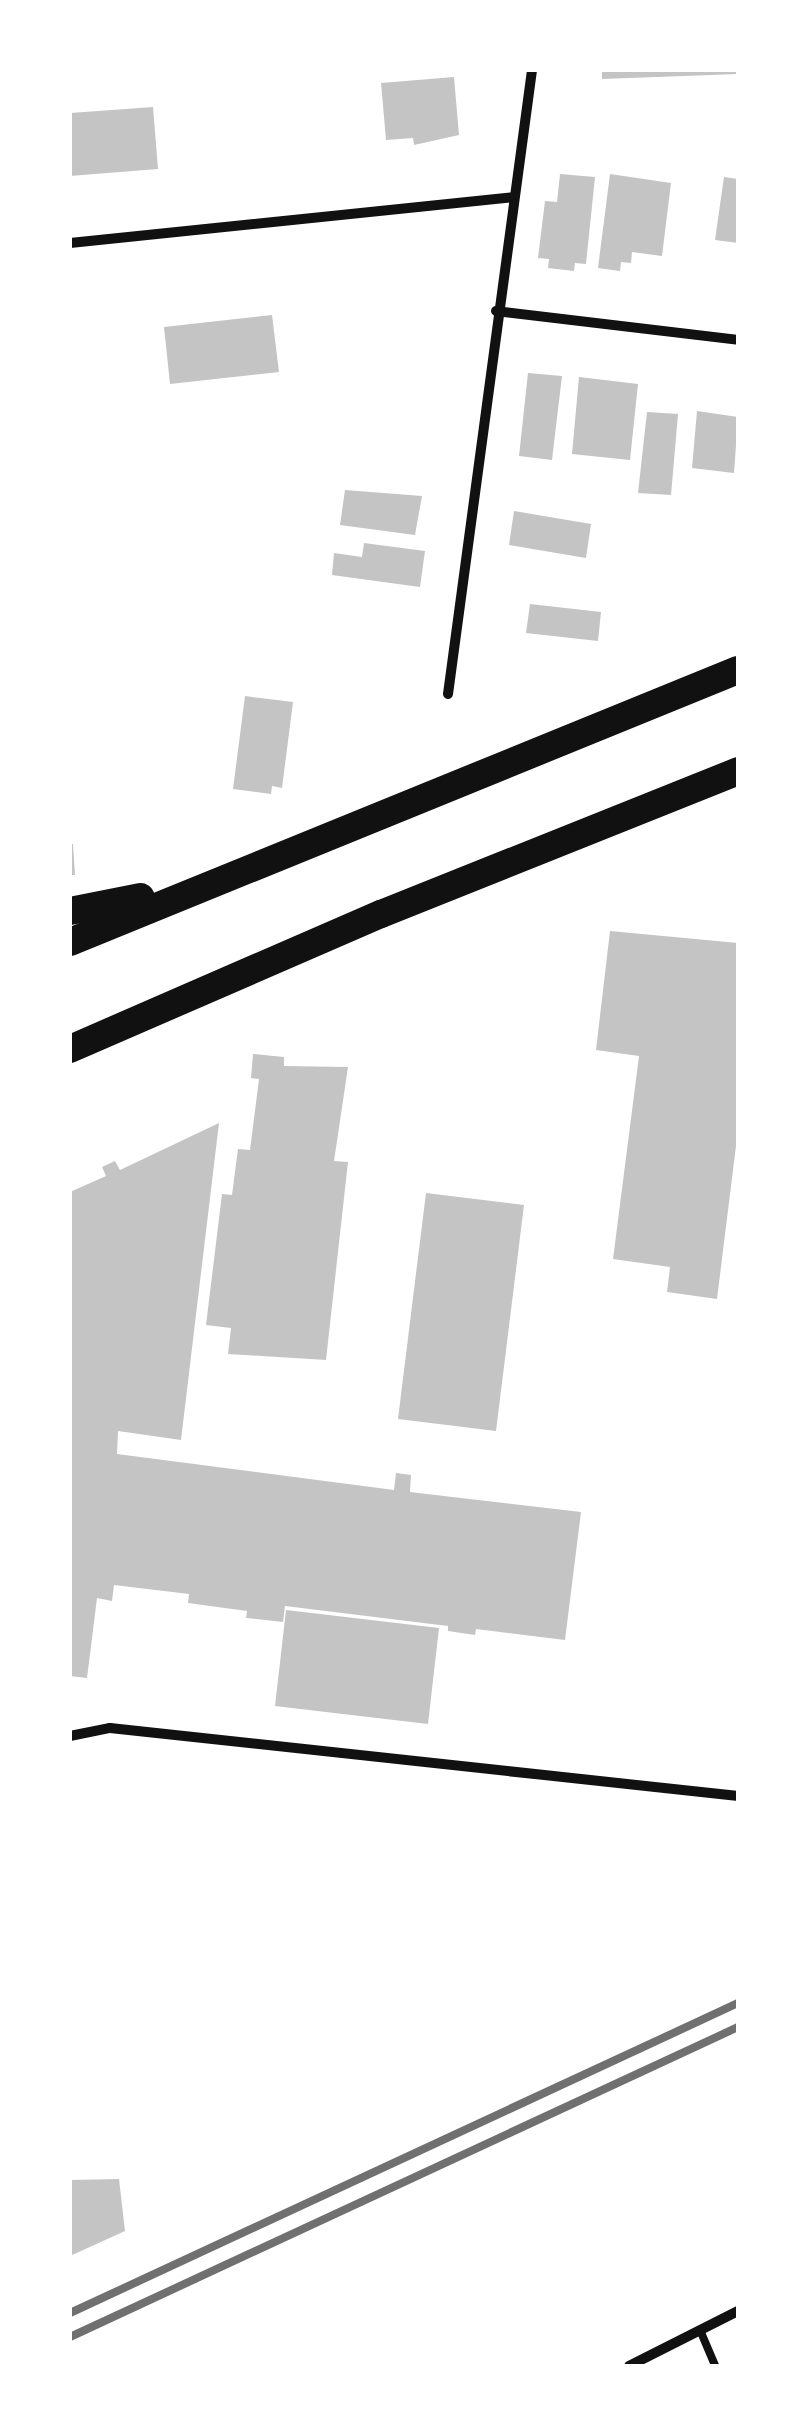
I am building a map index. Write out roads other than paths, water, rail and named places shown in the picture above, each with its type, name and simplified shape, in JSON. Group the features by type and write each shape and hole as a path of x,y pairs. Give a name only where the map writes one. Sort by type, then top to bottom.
{"highway":[{"path":"70,942 191,887 738,670"},
{"path":"70,1049 738,771"},
{"path":"70,911 191,887"},
{"path":"70,1064 121,1026"}],"street":[{"path":"448,694 496,311 532,70"},
{"path":"70,243 514,196"},
{"path":"496,311 738,340"},
{"path":"70,1736 110,1728 738,1796"},
{"path":"629,2366 738,2312"}],"lane":[{"path":"700,2330 714,2366"}],"railway":[{"path":"70,2313 738,2003"},
{"path":"70,2337 738,2027"}]}
